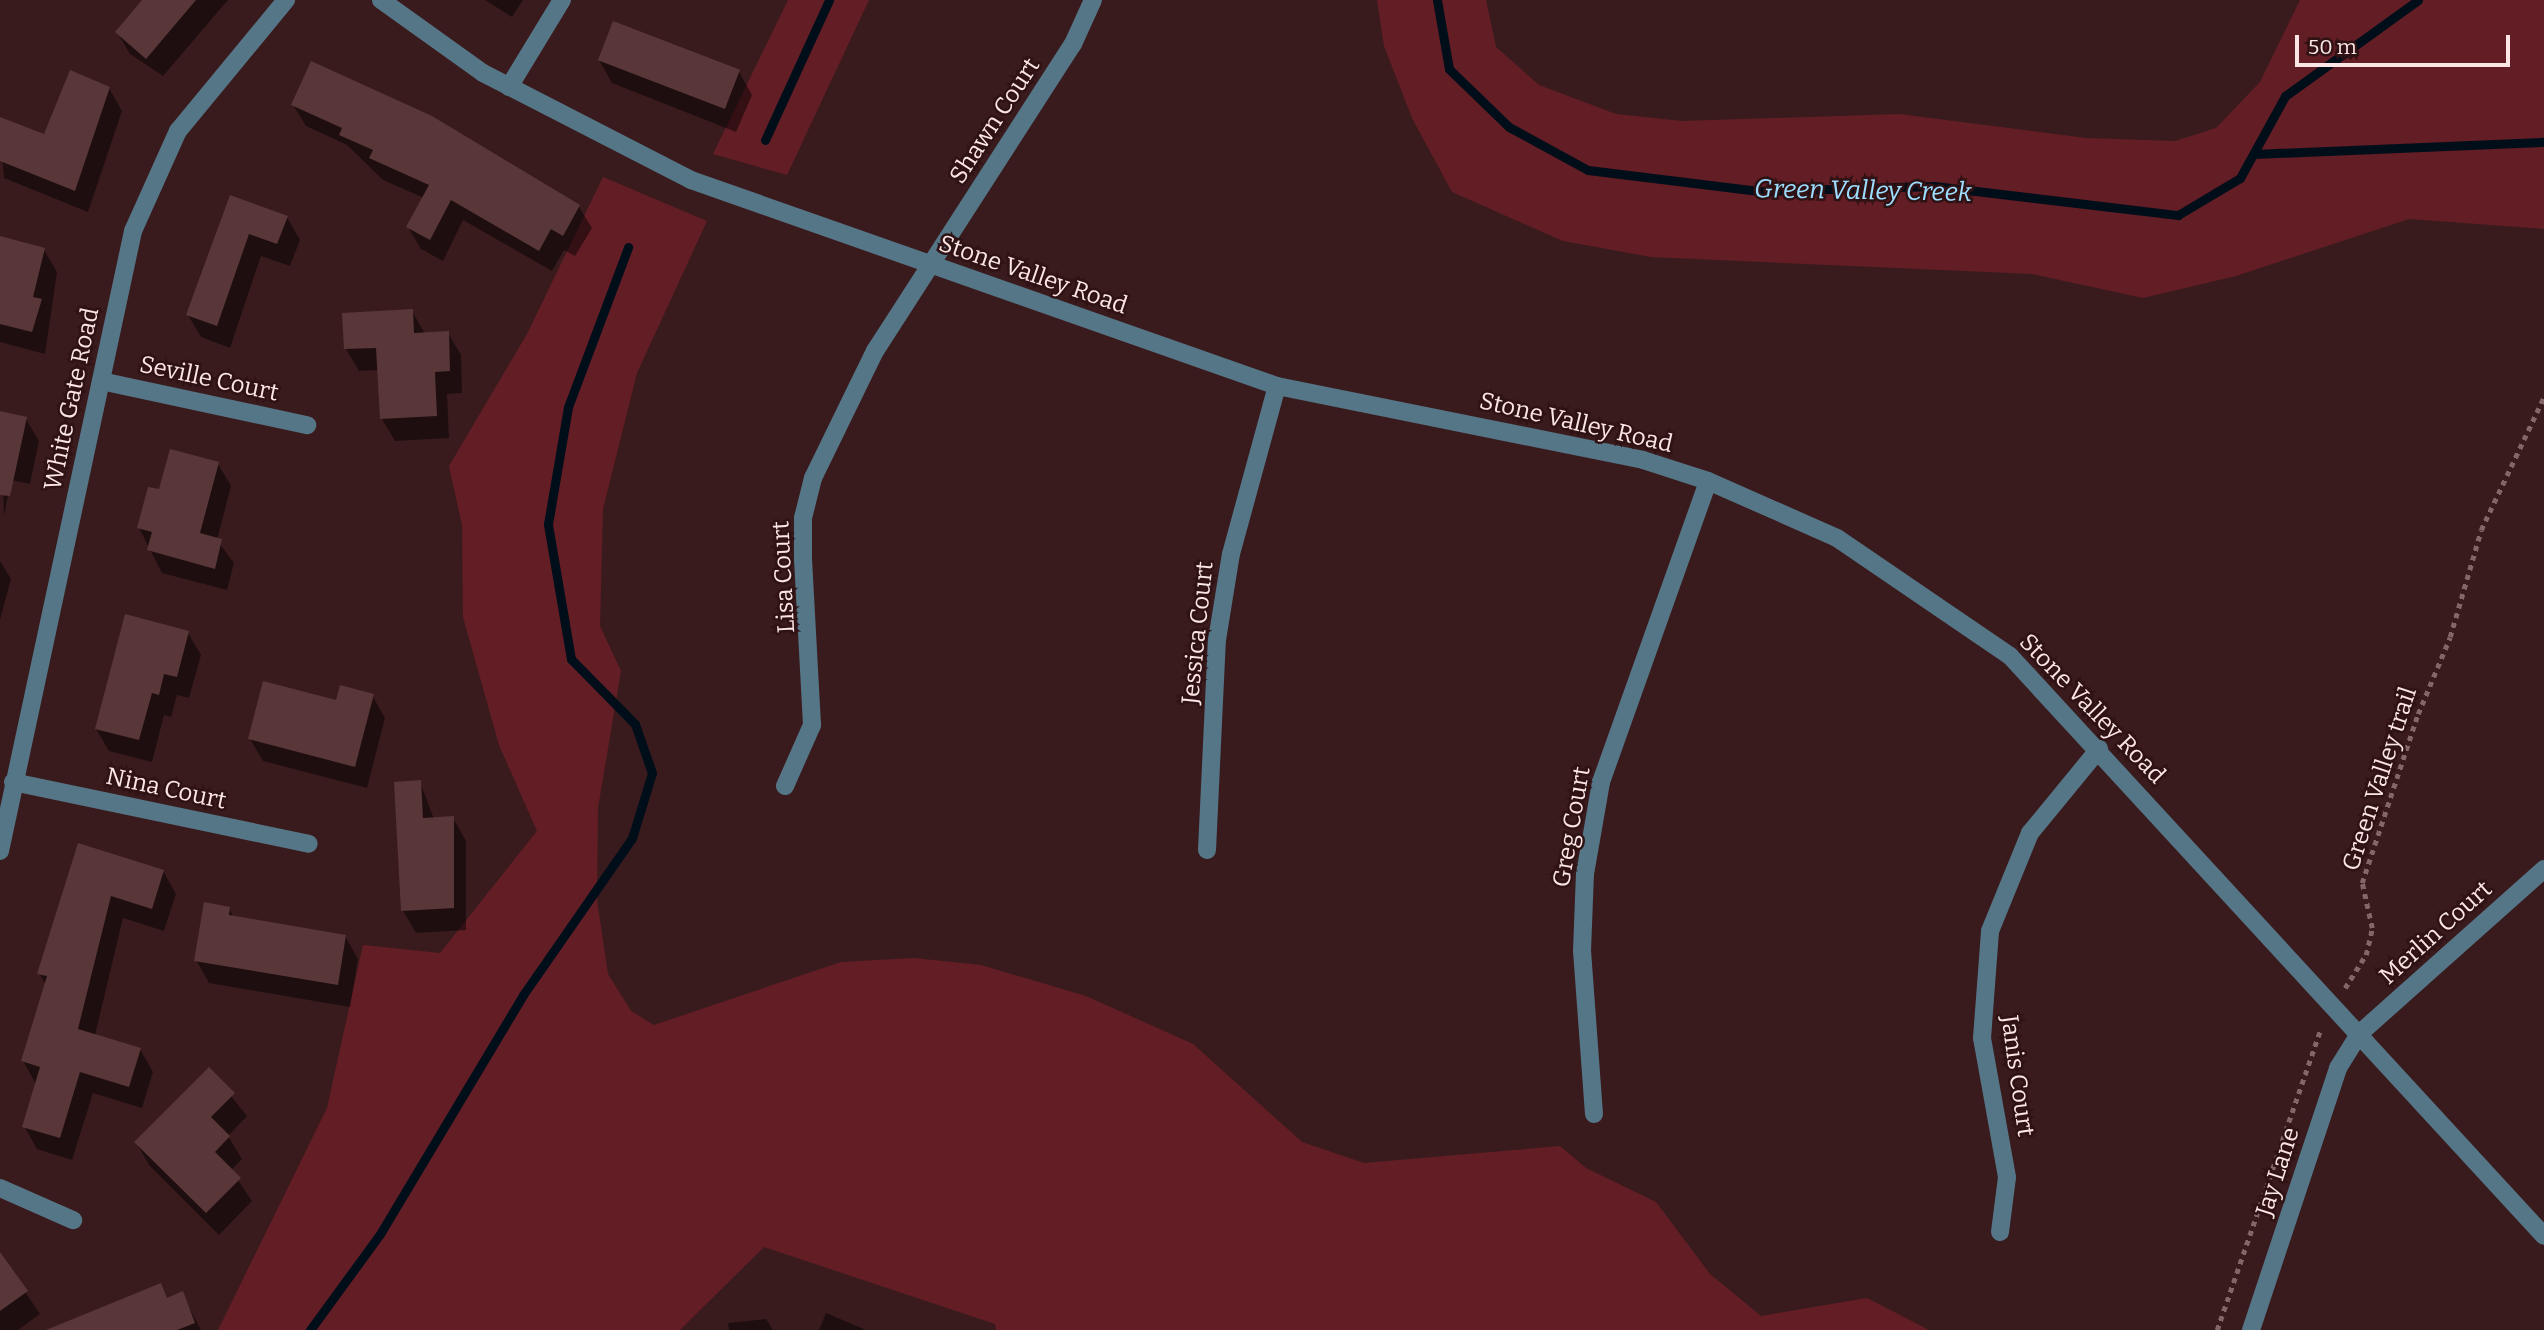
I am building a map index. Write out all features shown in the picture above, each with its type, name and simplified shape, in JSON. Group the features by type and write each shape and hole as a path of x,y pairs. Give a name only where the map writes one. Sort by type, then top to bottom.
{"street":[{"name":"White Gate Road","path":"0,851 133,231 149,188 217,77 286,0"},
{"name":"Stone Valley Road","path":"381,0 509,87 691,180 1277,386 1576,444 1708,481 1837,538 1909,581 2010,656 2099,749 2544,1236"},
{"path":"509,87 562,0"},
{"name":"Shawn Court","path":"931,266 1073,44 1093,0"},
{"name":"Lisa Court","path":"785,786 813,725 803,518 813,478 841,412 931,266"},
{"name":"Seville Court","path":"101,381 307,425"},
{"name":"Jessica Court","path":"1207,850 1217,640 1231,554 1277,386"},
{"name":"Greg Court","path":"1594,1114 1582,951 1585,874 1601,782 1708,481"},
{"name":"Janis Court","path":"2000,1232 2007,1177 1982,1038 1990,931 2031,833 2099,749"},
{"name":"Nina Court","path":"13,782 309,845"},
{"name":"Merlin Court","path":"2359,1034 2544,869"},
{"name":"Jay Lane","path":"2251,1330 2339,1068 2359,1034"},
{"path":"0,1188 73,1220"}],"path":[{"name":"Green Valley trail","path":"2217,1330 2311,1045 2366,955 2372,928 2362,883 2481,530 2544,397"}],"shaded area":[{"path":"788,0 869,0 787,175 713,154"},
{"path":"1377,0 1486,0 1496,47 1539,85 1616,114 1682,121 1899,114 2086,138 2175,141 2216,128 2260,82 2300,0 2544,0 2544,229 2409,219 2236,276 2143,298 2032,274 1651,257 1563,241 1452,192 1412,118 1384,46"},
{"path":"603,177 707,221 637,373 603,509 600,626 621,671 598,808 597,900 608,974 631,1011 654,1025 841,962 914,958 981,965 1086,996 1193,1044 1302,1142 1364,1163 1560,1146 1586,1168 1656,1202 1710,1274 1761,1316 1867,1298 1929,1330 996,1330 995,1324 764,1247 680,1330 218,1330 327,1108 363,945 440,953 537,831 499,745 463,617 462,525 449,466 527,334"}],"building":[{"path":"142,0 196,0 146,59 115,32"},
{"path":"613,21 740,70 725,109 598,60"},
{"path":"311,61 432,116 580,205 563,236 551,229 539,251 451,200 430,240 406,227 429,185 369,158 373,150 339,135 342,128 291,105"},
{"path":"70,70 110,87 75,191 0,161 0,117 44,134"},
{"path":"230,195 288,216 277,244 249,234 217,326 186,315"},
{"path":"0,236 45,248 33,297 42,299 32,332 0,324"},
{"path":"413,309 414,333 449,331 450,371 435,372 437,416 380,419 376,348 344,349 342,313"},
{"path":"0,411 27,417 10,496 0,495"},
{"path":"170,449 219,462 200,533 222,539 215,569 147,550 152,532 137,528 148,487 159,489"},
{"path":"125,614 189,631 177,677 164,674 159,695 152,693 139,740 95,729"},
{"path":"263,681 336,700 340,685 374,694 355,767 248,739"},
{"path":"421,780 423,818 454,816 454,908 401,911 394,782"},
{"path":"78,843 164,870 152,909 111,896 78,1029 141,1048 129,1087 80,1072 60,1138 22,1127 40,1067 21,1061 47,976 37,974"},
{"path":"204,902 230,907 229,915 346,935 338,985 194,961"},
{"path":"209,1067 235,1093 211,1117 230,1136 215,1152 241,1178 206,1213 134,1142"},
{"path":"0,1252 28,1291 0,1311"},
{"path":"161,1283 167,1298 183,1291 195,1323 177,1330 46,1330"}],"waterway":[{"path":"765,140 829,0"},
{"name":"Green Valley Creek","path":"1437,0 1449,69 1509,127 1588,170 1759,191 1934,186 2178,215 2240,178 2285,96 2418,0"},
{"path":"2254,154 2544,142"},
{"path":"310,1330 380,1234 523,995 632,838 652,773 635,724 571,659 548,524 568,407 628,247"}]}
